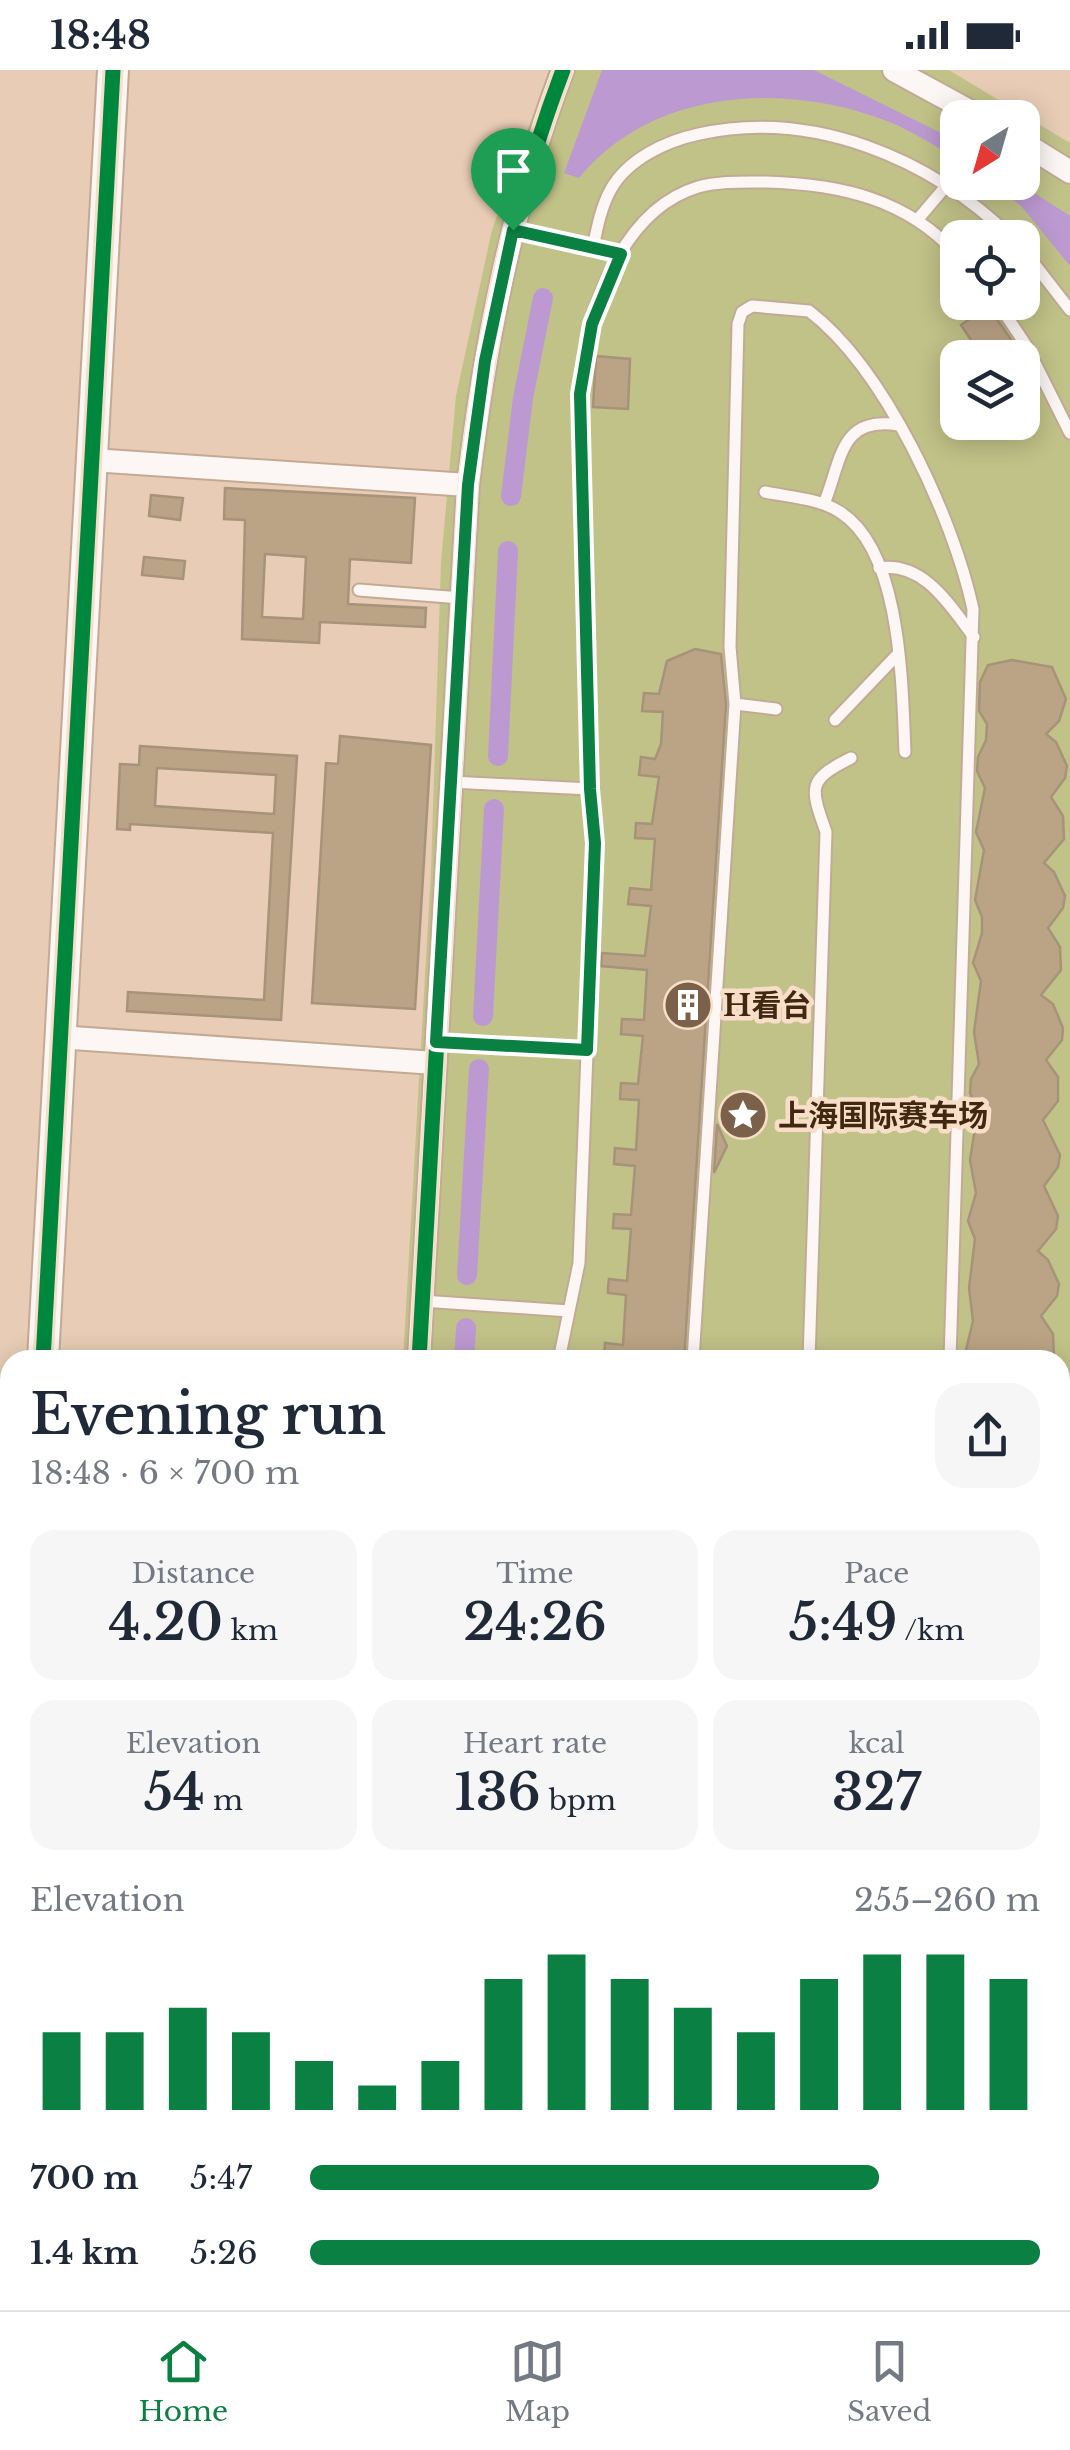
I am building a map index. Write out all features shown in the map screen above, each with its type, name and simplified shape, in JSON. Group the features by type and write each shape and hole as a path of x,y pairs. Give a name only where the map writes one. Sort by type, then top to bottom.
{"street":[{"path":"42,1350 112,70"},
{"path":"419,1350 468,485 488,344 513,230 562,70"},
{"path":"894,70 949,100"},
{"path":"1040,153 1070,172"},
{"path":"92,460 468,485"},
{"path":"58,1037 435,1053"}],"lane":[{"path":"593,248 605,201 618,178 666,144 707,132 788,128 830,134 876,150 940,183"},
{"path":"561,1350 579,1263 595,843 590,789 580,394 592,324 621,254 637,230 675,196 700,186 728,182 806,184 886,202 918,218 940,239"},
{"path":"918,218 940,193"},
{"path":"964,200 989,220"},
{"path":"513,230 621,254"},
{"path":"1040,271 1070,310"},
{"path":"694,1350 735,704 730,647 742,312 752,306 799,308 815,316 859,366 898,425 941,507 973,608 950,1350"},
{"path":"1009,320 1070,433"},
{"path":"824,504 853,432 873,421 898,425"},
{"path":"765,492 824,504 855,526 879,568 889,594 905,752"},
{"path":"879,568 911,570 946,600 974,637"},
{"path":"359,590 461,598"},
{"path":"836,720 897,655"},
{"path":"735,704 776,709"},
{"path":"809,1350 826,832 814,787 820,774 851,758"},
{"path":"451,782 590,789"},
{"path":"435,1053 587,1050"},
{"path":"422,1302 569,1311"}],"green space":[{"name":"上海国际赛车场","path":"549,70 949,70 999,100 940,100 940,200 1040,200 1040,125 1070,143 1070,1350 404,1350 431,871 441,562 456,396 492,230"}],"shaded area":[{"path":"602,70 814,70 940,133 940,149 900,127 852,110 810,101 725,101 683,110 645,125 609,148 579,178 564,173"},
{"path":"1040,197 1070,216 1070,266 1040,229 1040,220 1033,220 1014,200 1040,200"}],"building":[{"path":"968,320 998,320 1011,340 971,340 961,325"},
{"path":"596,356 630,359 628,409 593,407"},
{"path":"225,488 415,498 411,563 350,559 348,604 426,608 425,627 320,622 319,643 242,639 245,520 224,519","holes":["265,554 306,557 303,619 262,617"]},
{"path":"151,495 183,498 180,520 149,516"},
{"path":"144,557 185,561 183,579 142,575"},
{"name":"H看台","path":"695,649 721,654 726,704 685,1350 604,1350 605,1343 623,1345 626,1295 608,1293 608,1287 609,1279 627,1281 631,1229 613,1228 614,1214 631,1215 635,1166 614,1164 615,1148 636,1150 639,1100 620,1099 621,1083 638,1084 643,1036 621,1034 622,1019 644,1020 647,970 601,966 602,953 645,956 651,906 628,904 630,888 651,890 655,839 635,838 636,823 652,824 659,777 639,775 641,757 655,759 661,744 663,712 642,711 644,693 659,694 667,661"},
{"path":"1012,660 1052,667 1066,699 1059,721 1046,734 1056,742 1067,766 1065,778 1051,797 1063,816 1064,839 1044,863 1054,872 1065,896 1063,908 1048,928 1060,947 1061,970 1041,995 1053,1004 1063,1028 1062,1040 1046,1060 1058,1077 1058,1101 1043,1120 1060,1155 1058,1167 1044,1186 1058,1216 1056,1229 1038,1251 1048,1260 1059,1284 1057,1296 1041,1316 1053,1334 1054,1350 966,1350 973,1321 969,1288 975,1239 968,1221 976,1193 970,1160 978,1110 970,1093 971,1079 979,1064 974,1032 981,981 973,963 982,933 982,917 975,900 984,850 976,832 985,788 977,771 987,724 979,711 980,682 988,665"},
{"path":"340,736 431,745 415,1009 312,1003 326,763 338,764"},
{"path":"140,746 297,756 281,1020 127,1011 128,992 264,1000 273,833 130,824 130,830 117,829 120,764 139,765","holes":["157,768 276,775 274,814 155,806"]},
{"path":"717,1124 727,1146 714,1173"}],"waterway":[{"path":"511,496 523,398 543,298"},
{"path":"498,756 508,551"},
{"path":"483,1016 494,809"},
{"path":"467,1275 479,1069"},
{"path":"465,1350 466,1328"}],"cycle path":[{"path":"44,1350 113,70"},
{"path":"420,1350 468,485 503,275 529,171 563,70"}],"place":[{"name":"H看台","path":"688,1005"},
{"name":"上海国际赛车场","path":"743,1115"}],"route":[{"path":"513,230 621,254 592,324 580,394 590,789 595,843 587,1050 436,1042 468,485 485,361 513,230"}]}
